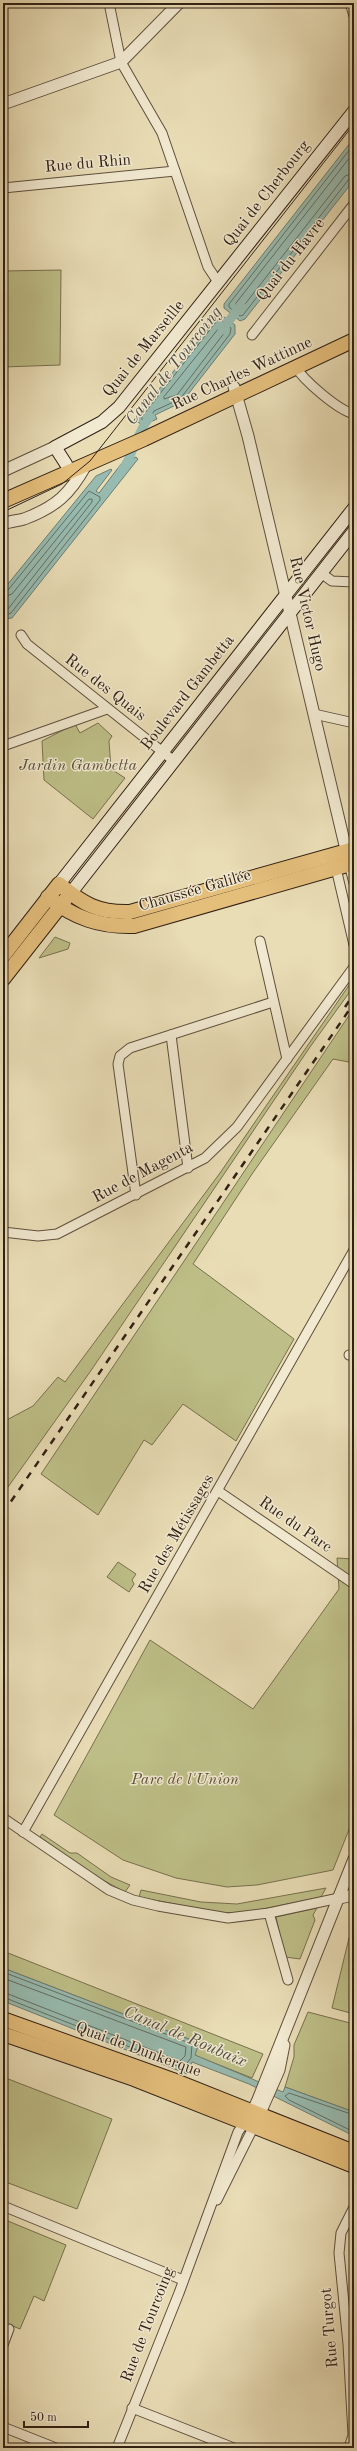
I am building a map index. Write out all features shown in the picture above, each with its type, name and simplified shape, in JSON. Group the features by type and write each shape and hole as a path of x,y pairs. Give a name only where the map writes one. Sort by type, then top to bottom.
{"main road":[{"name":"Quai de Cherbourg","path":"205,298 354,110"},
{"name":"Quai de Marseille","path":"55,446 107,419 154,365 205,298"},
{"name":"Rue Charles Wattinne","path":"68,467 86,465 144,439 235,390 354,331"},
{"name":"Rue Charles Wattinne","path":"68,467 153,426 354,340"},
{"path":"55,446 68,467"},
{"path":"3,492 68,467"},
{"path":"3,501 68,467"},
{"name":"Boulevard Gambetta","path":"3,956 354,508"},
{"name":"Boulevard Gambetta","path":"3,978 354,531"},
{"name":"Chaussée Galilée","path":"59,884 84,904 98,909 115,912 138,911 350,849"},
{"name":"Chaussée Galilée","path":"48,897 60,907 74,915 100,924 124,927 143,925 334,868 352,864"},
{"name":"Quai de Dunkerque","path":"3,2019 259,2108 354,2152"},
{"name":"Quai de Dunkerque","path":"3,2034 126,2076 354,2166"}],"street":[{"path":"109,3 121,62 160,129 208,267 218,282"},
{"path":"3,104 121,62 179,3"},
{"path":"350,3 354,16"},
{"name":"Rue du Rhin","path":"3,188 175,171"},
{"name":"Quai du Havre","path":"252,335 354,204"},
{"path":"295,366 304,379 345,411 354,414"},
{"name":"Rue Victor Hugo","path":"235,390 314,714 350,849 352,864"},
{"path":"3,471 55,446"},
{"path":"3,524 25,518 53,506 72,488 86,465"},
{"path":"68,467 74,478 72,488"},
{"path":"321,573 332,581 354,582"},
{"name":"Rue des Quais","path":"20,635 27,644 174,761"},
{"path":"3,746 107,709"},
{"path":"314,714 354,724"},
{"path":"350,849 336,860 334,868 354,945"},
{"path":"352,864 354,883"},
{"path":"260,940 287,1059"},
{"name":"Rue de Magenta","path":"3,1232 38,1236 57,1234 136,1195 205,1158 235,1130 354,967"},
{"path":"136,1195 119,1059 126,1050 273,1002"},
{"path":"171,1035 188,1168"},
{"name":"Rue des Métissages","path":"23,1832 354,1250"},
{"name":"Rue du Parc","path":"218,1491 354,1584"},
{"path":"3,1818 103,1887 133,1900 215,1917 238,1917 269,1913 354,1895"},
{"name":"Rue de Tourcoing","path":"116,2448 184,2280 238,2132 249,2124 259,2108 276,2068 290,2022 354,1859"},
{"path":"269,1913 288,1980"},
{"path":"3,2206 184,2280"},
{"name":"Rue Turgot","path":"349,2448 353,2435 348,2344 339,2253 342,2233 354,2208"},
{"path":"3,2345 10,2329"},
{"path":"132,2408 234,2448"},
{"path":"3,2427 56,2448"}],"green space":[{"path":"61,270 60,365 3,367 3,271"},
{"name":"Jardin Gambetta","path":"98,723 112,736 109,741 111,769 125,778 93,819 44,780 42,741 75,724 80,733"},
{"path":"55,937 70,943 68,949 39,958"},
{"path":"354,978 354,986 310,1047 90,1372 3,1494 3,1422 33,1406 58,1377 65,1382 220,1173"},
{"path":"354,1008 354,1063 333,1059 252,1174 193,1264 294,1339 236,1441 183,1404 152,1445 144,1440 98,1515 41,1474"},
{"name":"Parc de l'Union","path":"337,1558 354,1559 354,1817 333,1870 257,1885 227,1887 176,1878 123,1860 54,1815 150,1640 253,1709 339,1589"},
{"path":"118,1562 136,1574 132,1580 134,1584 129,1592 107,1577"},
{"path":"42,1834 70,1853 77,1853 111,1877 130,1885 125,1892 88,1872 40,1837"},
{"path":"326,1888 321,1897 248,1912 220,1913 139,1897 141,1890 201,1902 237,1904"},
{"path":"317,1908 313,1915 315,1920 300,1959 285,1957 276,1917"},
{"path":"350,1934 354,1935 354,2014 332,2008"},
{"path":"3,1951 263,2054 252,2078 194,2055 199,2043 3,1968"},
{"path":"308,2012 354,2024 354,2112 285,2087 294,2057 294,2045"},
{"path":"3,2077 112,2119 77,2209 3,2181"},
{"path":"3,2219 66,2245 44,2301 34,2296 20,2329 3,2322"}],"water":[{"path":"354,138 354,180 245,319 240,321 224,308 224,304"},
{"path":"220,314 235,325 235,334 182,402 155,415 157,419 139,427 141,424 134,420"},
{"path":"136,457 138,459 12,618 3,619 3,590 96,476 111,469 112,470 96,491 99,493 121,464"},
{"path":"3,1968 199,2043 195,2055 283,2092 285,2087 354,2112 354,2136 249,2084 192,2062 187,2074 3,2001"}],"waterway":[{"name":"Canal de Tourcoing","path":"222,330 241,305"},
{"name":"Canal de Tourcoing","path":"122,470 141,430 150,417"}],"tram line":[{"path":"3,512 62,484 90,461 354,124"}],"railway":[{"path":"345,1007 354,994"},
{"path":"3,1513 354,1003"}],"water label":[{"name":"Canal de Roubaix","path":"185,2037"}]}
